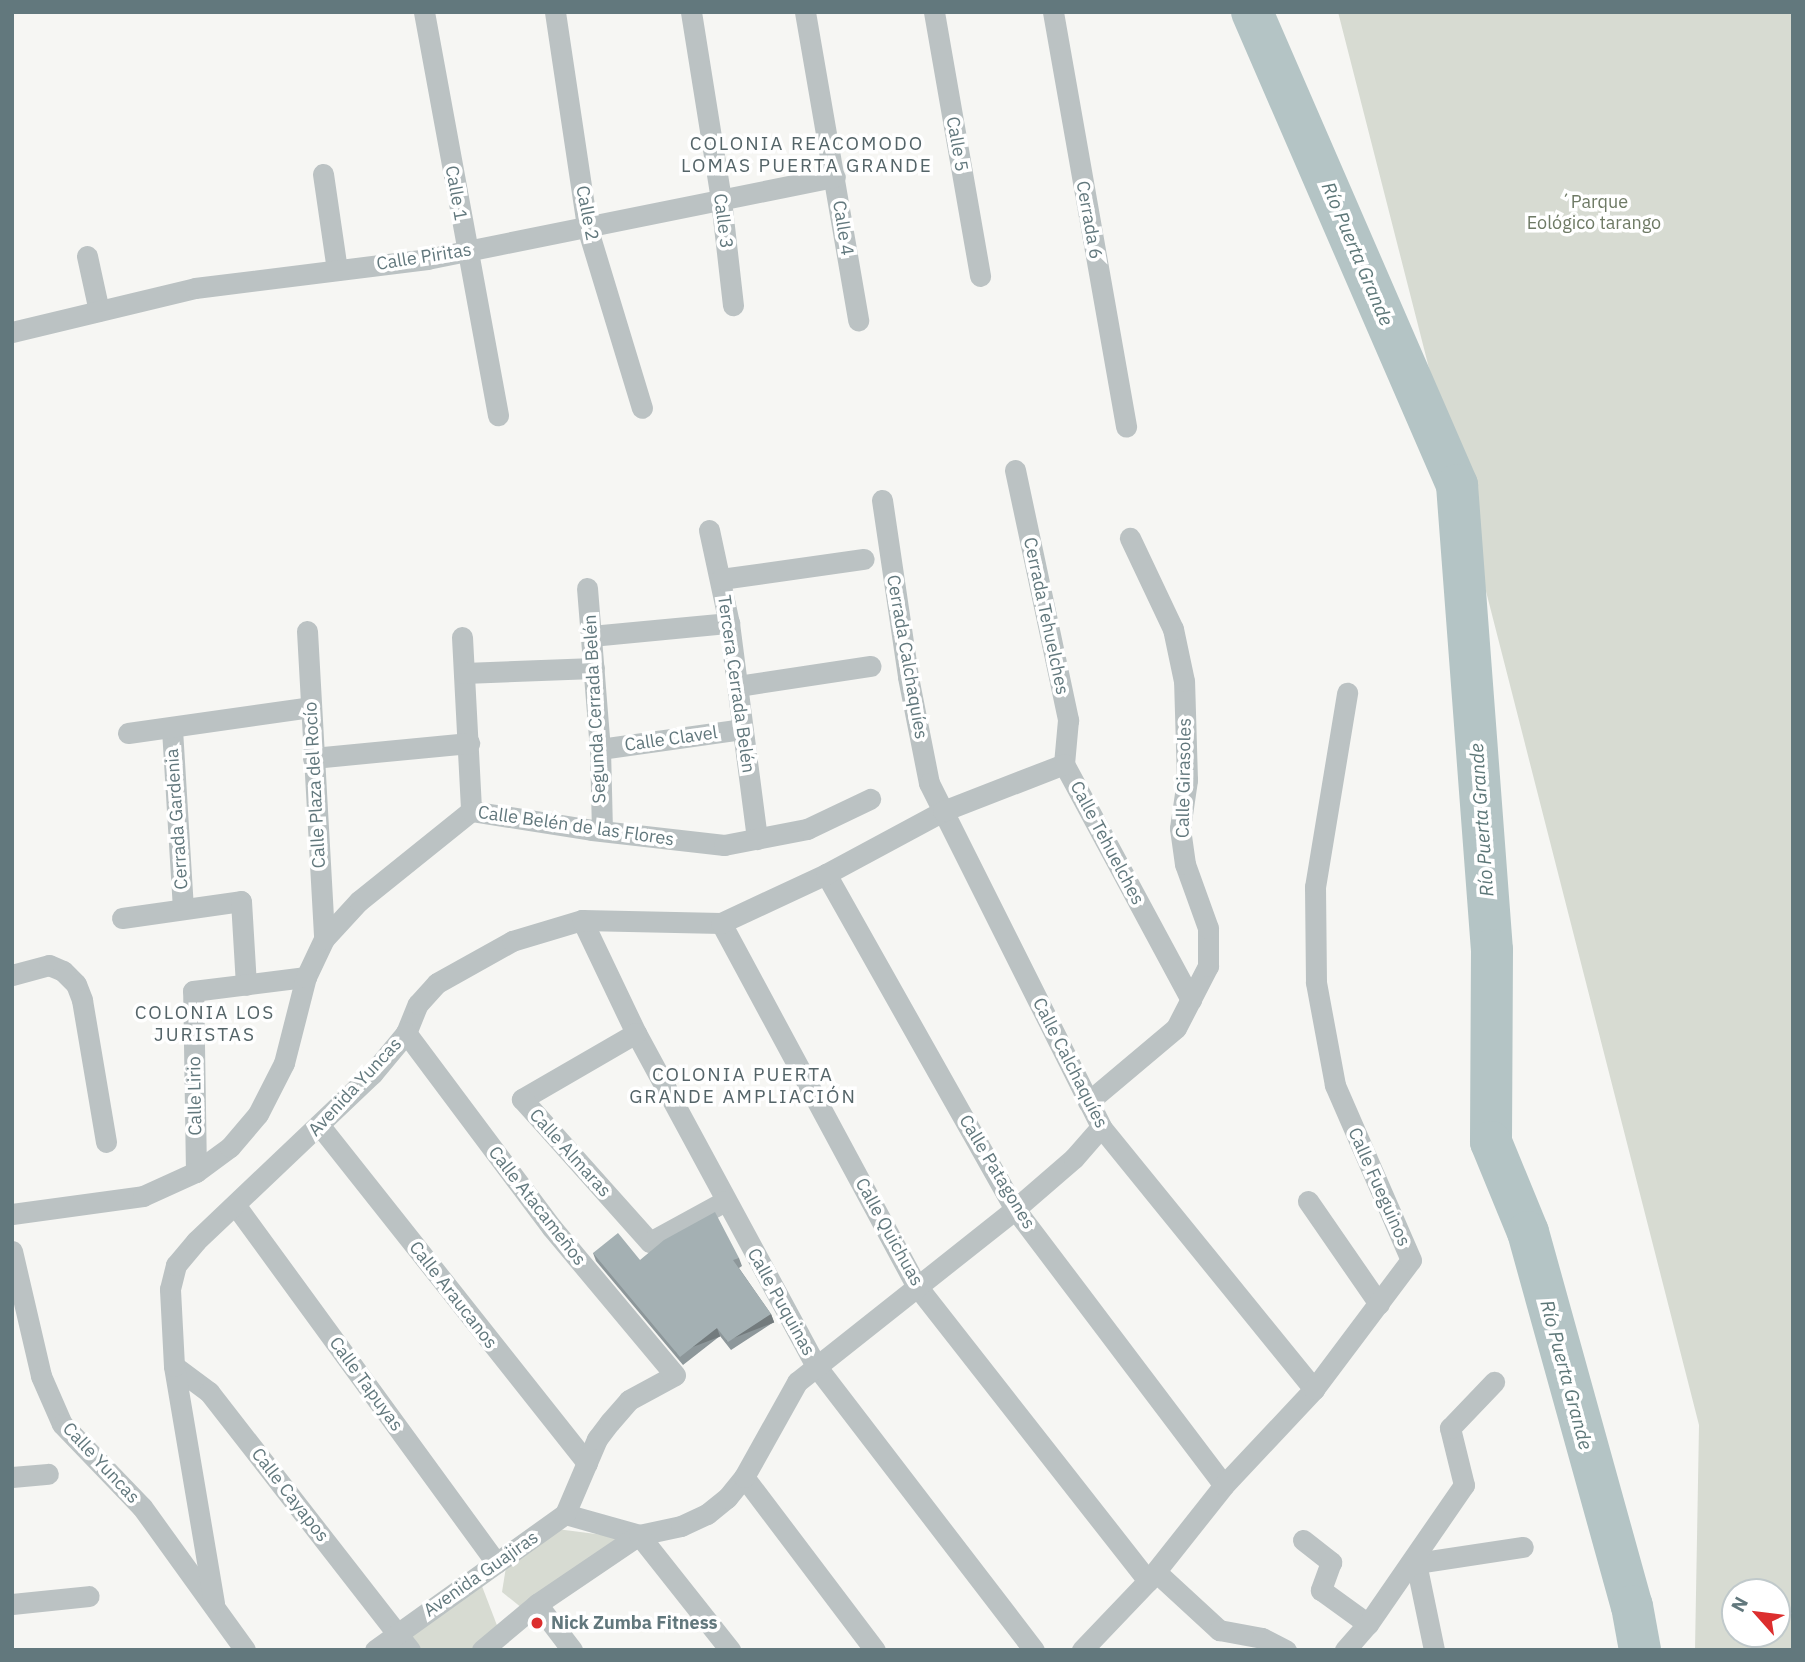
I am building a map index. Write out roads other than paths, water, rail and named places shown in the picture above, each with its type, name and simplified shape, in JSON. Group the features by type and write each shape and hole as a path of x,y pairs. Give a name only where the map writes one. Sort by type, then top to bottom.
{"street":[{"name":"Calle 1","path":"424,12 498,415"},
{"name":"Calle 2","path":"555,12 587,227 642,408"},
{"name":"Calle 3","path":"691,12 721,200 733,306"},
{"name":"Calle 4","path":"805,12 858,320"},
{"name":"Calle 5","path":"934,12 979,276"},
{"name":"Cerrada 6","path":"1053,12 1125,427"},
{"path":"323,174 337,270"},
{"name":"Calle Piritas","path":"12,332 195,288 467,251 835,177"},
{"path":"87,256 99,312"},
{"name":"Cerrada Tehuelches","path":"1015,470 1068,720 1064,764"},
{"name":"Cerrada Calchaquíes","path":"882,500 908,677 929,783 943,811"},
{"name":"Tercera Cerrada Belén","path":"709,530 729,623 757,839"},
{"name":"Calle Girasoles","path":"1088,1102 1176,1028 1208,966 1208,928 1185,864 1180,828 1187,780 1184,681 1173,629 1130,538"},
{"path":"721,579 864,559"},
{"name":"Segunda Cerrada Belén","path":"587,588 600,749 602,831"},
{"path":"591,636 729,623"},
{"name":"Calle Plaza del Rocío","path":"306,631 324,939"},
{"path":"462,637 471,811"},
{"path":"738,687 870,666"},
{"path":"464,673 594,668"},
{"name":"Calle Fueguinos","path":"1082,1650 1152,1577 1224,1485 1314,1389 1411,1260 1335,1086 1316,982 1315,887 1347,693"},
{"name":"Cerrada Gardenia","path":"128,733 172,729 310,707"},
{"name":"Cerrada Gardenia","path":"172,729 183,909"},
{"name":"Calle Clavel","path":"600,749 742,729"},
{"path":"313,758 469,743"},
{"name":"Calle Tehuelches","path":"943,811 1064,764 1191,1000"},
{"name":"Calle Belén de las Flores","path":"12,1214 143,1196 196,1172 230,1147 258,1114 284,1063 306,977 324,939 359,901 471,811 602,831 724,845 807,829 870,799"},
{"name":"Avenida Yuncas","path":"214,1603 174,1366 170,1289 176,1265 196,1241 236,1206 372,1074 405,1033 418,1004 437,983 512,942 582,920 721,923 826,874 943,811"},
{"name":"Calle Calchaquíes","path":"943,811 1101,1127 1314,1389"},
{"name":"Calle Patagones","path":"826,874 1015,1209 1224,1485"},
{"path":"122,918 241,901 246,985"},
{"name":"Calle Puquinas","path":"582,920 636,1032 816,1366 1034,1650"},
{"name":"Calle Quichuas","path":"721,923 916,1285 1152,1577 1219,1630 1262,1638 1286,1650"},
{"path":"12,975 49,965 63,971 76,984 82,1000 106,1142"},
{"name":"Calle Lirio","path":"196,1172 193,991 306,977"},
{"name":"Calle Almaras","path":"636,1032 522,1099 650,1242 725,1201"},
{"name":"Calle Atacameños","path":"405,1033 552,1228 675,1375 629,1400 597,1439 587,1463"},
{"name":"Calle Araucanos","path":"320,1126 587,1463"},
{"path":"482,1650 537,1604 639,1535 681,1526 707,1514 727,1497 744,1477 797,1382 1015,1209 1074,1158 1101,1127"},
{"path":"1308,1201 1379,1304"},
{"name":"Calle Tapuyas","path":"236,1206 496,1563"},
{"name":"Calle Yuncas","path":"12,1251 41,1376 62,1424 142,1507 214,1603 245,1650"},
{"name":"Calle Cayapos","path":"174,1366 209,1392 404,1641"},
{"path":"1345,1650 1413,1564 1464,1485 1450,1428 1494,1382"},
{"path":"587,1463 565,1514 639,1535 730,1650"},
{"path":"12,1477 48,1474"},
{"path":"744,1477 875,1650"},
{"name":"Avenida Guajiras","path":"375,1650 404,1641 496,1563 565,1514"},
{"path":"1303,1539 1331,1562 1321,1590 1367,1624"},
{"path":"1413,1564 1523,1547"},
{"path":"1413,1564 1434,1650"},
{"path":"12,1604 89,1596"},
{"path":"537,1604 572,1650"}],"waterway":[{"name":"Río Puerta Grande","path":"1252,12 1457,485 1492,950 1491,1142 1528,1232 1632,1606 1640,1650"}],"place":[{"name":"Nick Zumba Fitness","path":"537,1623"}],"district":[{"name":"COLONIA REACOMODO LOMAS PUERTA GRANDE","path":"807,155"},
{"name":"COLONIA LOS JURISTAS","path":"205,1024"},
{"name":"COLONIA PUERTA GRANDE AMPLIACIÓN","path":"743,1086"}],"park label":[{"name":"´Parque Eológico tarango","path":"1594,213"}]}
